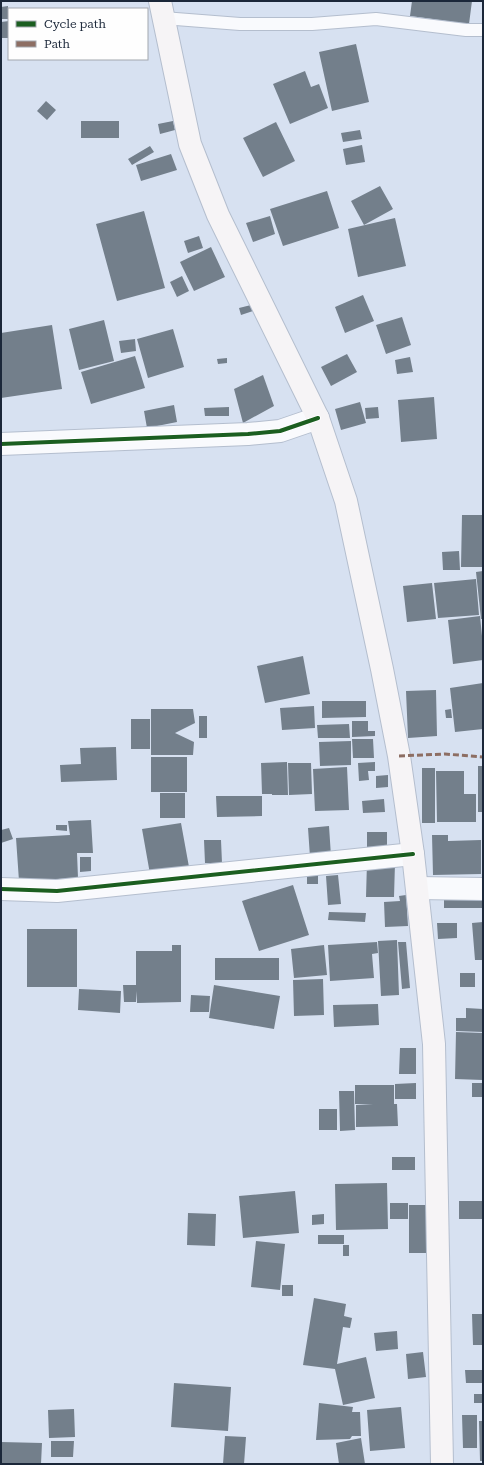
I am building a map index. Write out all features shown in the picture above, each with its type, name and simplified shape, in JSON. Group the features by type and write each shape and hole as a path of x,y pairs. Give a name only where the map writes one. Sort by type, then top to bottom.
{"main road":[{"path":"162,10 190,144 218,215 318,418 346,501 399,756 413,854 434,1044 442,1464"}],"street":[{"path":"1,444 248,434 280,431 318,418"},
{"path":"1,889 57,891 413,854"},
{"path":"417,888 483,889"}],"lane":[{"path":"162,10 240,24 312,24 376,19 466,30 483,30"}],"building":[{"path":"412,1 472,1 469,24 410,16"},
{"path":"8,6 8,19 1,19 1,7"},
{"path":"8,21 8,38 1,38 1,22"},
{"path":"356,44 369,102 332,111 319,52"},
{"path":"305,71 311,87 319,84 328,108 290,124 273,84"},
{"path":"46,101 56,110 47,120 37,111"},
{"path":"81,121 119,121 119,138 81,138"},
{"path":"173,121 175,130 160,134 158,124"},
{"path":"276,122 295,161 263,177 243,138"},
{"path":"360,130 362,139 343,142 341,133"},
{"path":"362,145 365,162 346,165 343,149"},
{"path":"150,146 154,152 132,165 128,159"},
{"path":"171,154 177,170 141,181 136,165"},
{"path":"380,186 393,209 364,225 351,201"},
{"path":"327,191 339,228 283,246 270,209"},
{"path":"144,211 165,288 117,301 96,224"},
{"path":"270,216 275,234 253,242 246,223"},
{"path":"395,218 406,266 358,277 348,229"},
{"path":"199,236 203,248 188,253 184,241"},
{"path":"211,247 225,277 194,291 180,262"},
{"path":"182,276 189,291 177,297 170,282"},
{"path":"363,295 374,321 345,333 335,307"},
{"path":"251,305 253,311 241,315 239,308"},
{"path":"402,317 411,345 386,354 376,325"},
{"path":"104,320 114,361 79,370 69,329"},
{"path":"52,325 62,389 1,398 1,333"},
{"path":"173,329 184,367 148,378 137,339"},
{"path":"135,339 136,351 121,353 119,341"},
{"path":"347,354 357,372 331,386 321,367"},
{"path":"135,356 145,388 91,404 81,372"},
{"path":"410,357 413,372 397,374 395,360"},
{"path":"227,358 227,363 218,364 217,359"},
{"path":"263,375 274,406 243,423 234,389"},
{"path":"434,397 437,439 401,442 398,400"},
{"path":"360,402 366,423 341,430 335,409"},
{"path":"174,405 177,422 147,428 144,411"},
{"path":"229,407 229,416 205,416 204,408"},
{"path":"378,407 379,418 366,419 365,408"},
{"path":"462,515 483,515 483,567 461,567"},
{"path":"459,551 460,570 443,570 442,552"},
{"path":"483,571 483,619 481,619 476,572"},
{"path":"476,579 479,615 438,618 434,583"},
{"path":"432,583 436,619 407,622 403,586"},
{"path":"480,616 483,660 453,664 448,620"},
{"path":"303,656 310,694 265,703 257,666"},
{"path":"483,683 483,729 455,732 450,688"},
{"path":"436,690 437,736 408,738 406,691"},
{"path":"322,701 366,701 366,717 322,718"},
{"path":"314,706 315,728 282,730 280,708"},
{"path":"151,709 193,709 195,723 175,733 194,742 193,755 151,755"},
{"path":"451,709 452,718 446,718 445,710"},
{"path":"199,716 207,716 207,738 199,738"},
{"path":"131,719 150,719 150,749 131,749"},
{"path":"352,721 368,721 368,731 375,731 375,736 352,737"},
{"path":"349,724 350,738 318,738 317,725"},
{"path":"352,739 373,739 374,758 353,758"},
{"path":"351,741 351,765 320,766 319,742"},
{"path":"116,747 117,780 61,782 60,765 81,764 80,748"},
{"path":"151,757 187,757 187,792 151,792"},
{"path":"287,762 288,795 262,794 261,763"},
{"path":"375,762 375,771 368,771 369,780 359,781 358,763"},
{"path":"288,763 311,763 312,794 289,795"},
{"path":"478,766 483,766 483,812 478,812"},
{"path":"347,767 349,810 315,811 313,769"},
{"path":"422,768 435,768 435,823 422,823"},
{"path":"436,771 464,771 464,794 476,794 476,822 437,822"},
{"path":"388,775 388,787 376,788 376,776"},
{"path":"160,793 185,793 185,818 160,818"},
{"path":"216,796 262,796 262,816 217,817"},
{"path":"384,799 385,812 363,813 362,801"},
{"path":"91,820 93,853 77,853 78,878 19,881 16,838 70,835 68,821"},
{"path":"181,823 189,867 150,874 142,829"},
{"path":"56,825 67,825 67,831 56,830"},
{"path":"329,826 331,856 310,857 308,828"},
{"path":"9,828 13,839 1,843 1,830"},
{"path":"367,832 387,832 387,849 367,849"},
{"path":"432,835 448,835 448,841 481,840 481,874 433,875"},
{"path":"204,840 221,840 222,863 205,863"},
{"path":"80,857 91,857 91,871 80,872"},
{"path":"367,862 395,863 394,897 366,897"},
{"path":"307,872 318,873 318,884 307,884"},
{"path":"338,875 341,904 328,905 326,876"},
{"path":"293,885 309,935 259,951 242,901"},
{"path":"483,894 483,908 444,908 444,895"},
{"path":"406,895 408,926 385,927 384,902 400,901 399,896"},
{"path":"329,912 366,913 365,922 328,920"},
{"path":"483,922 483,960 475,960 472,923"},
{"path":"437,923 457,923 457,938 438,939"},
{"path":"27,929 77,929 77,987 27,987"},
{"path":"397,940 399,995 381,996 378,941"},
{"path":"377,942 378,953 372,954 374,978 330,981 328,945"},
{"path":"398,942 406,942 410,988 402,989"},
{"path":"172,945 181,945 181,1002 137,1003 137,991 136,1002 124,1002 123,985 136,985 136,951 172,951"},
{"path":"324,945 327,975 294,978 291,949"},
{"path":"215,958 279,958 279,980 215,980"},
{"path":"460,973 475,973 475,987 460,987"},
{"path":"323,979 324,1015 294,1016 293,980"},
{"path":"214,985 280,996 274,1029 209,1018"},
{"path":"79,989 121,991 120,1013 78,1010"},
{"path":"191,995 210,996 209,1012 190,1012"},
{"path":"378,1004 379,1025 334,1027 333,1005"},
{"path":"466,1008 483,1009 483,1032 456,1031 456,1018 466,1018"},
{"path":"456,1032 483,1033 483,1080 455,1079"},
{"path":"400,1048 416,1048 416,1074 399,1074"},
{"path":"416,1083 416,1099 395,1099 395,1084"},
{"path":"472,1083 483,1083 483,1097 472,1097"},
{"path":"355,1085 394,1085 394,1104 397,1104 398,1126 356,1127 356,1105 373,1104 355,1104"},
{"path":"339,1091 354,1091 355,1130 340,1131"},
{"path":"319,1109 337,1109 337,1130 319,1130"},
{"path":"392,1157 415,1157 415,1170 392,1170"},
{"path":"387,1183 388,1229 336,1230 335,1184"},
{"path":"295,1191 299,1233 243,1238 239,1196"},
{"path":"459,1201 483,1201 483,1219 459,1219"},
{"path":"390,1203 408,1203 408,1219 390,1219"},
{"path":"409,1205 427,1205 427,1253 409,1253"},
{"path":"188,1213 216,1214 215,1246 187,1245"},
{"path":"324,1214 324,1224 312,1225 312,1215"},
{"path":"318,1235 344,1235 344,1244 318,1244"},
{"path":"256,1241 285,1244 280,1290 251,1287"},
{"path":"343,1245 349,1245 349,1256 343,1256"},
{"path":"282,1285 293,1285 293,1296 282,1296"},
{"path":"314,1298 346,1304 344,1316 352,1318 350,1328 343,1327 337,1364 366,1357 375,1398 343,1405 335,1369 303,1365"},
{"path":"472,1314 483,1314 483,1345 473,1345"},
{"path":"397,1331 398,1349 376,1351 374,1333"},
{"path":"423,1352 426,1377 408,1379 406,1354"},
{"path":"465,1370 483,1370 483,1383 466,1383"},
{"path":"174,1383 231,1387 228,1431 171,1427"},
{"path":"474,1394 483,1394 483,1403 474,1403"},
{"path":"319,1403 353,1407 352,1412 360,1412 361,1436 352,1436 350,1439 316,1440"},
{"path":"401,1407 405,1448 370,1451 367,1410"},
{"path":"74,1409 75,1437 49,1438 48,1410"},
{"path":"462,1415 477,1415 477,1448 463,1448"},
{"path":"479,1421 483,1421 483,1461 480,1461"},
{"path":"225,1436 246,1437 244,1464 223,1464"},
{"path":"361,1438 365,1464 339,1464 336,1443"},
{"path":"51,1441 74,1441 73,1457 51,1457"},
{"path":"1,1442 42,1443 41,1464 1,1464"}],"marked path":[{"path":"399,756 445,754 483,757"}],"cycle path":[{"path":"1,444 248,434 280,431 318,418"},
{"path":"1,889 57,891 413,854"}]}
